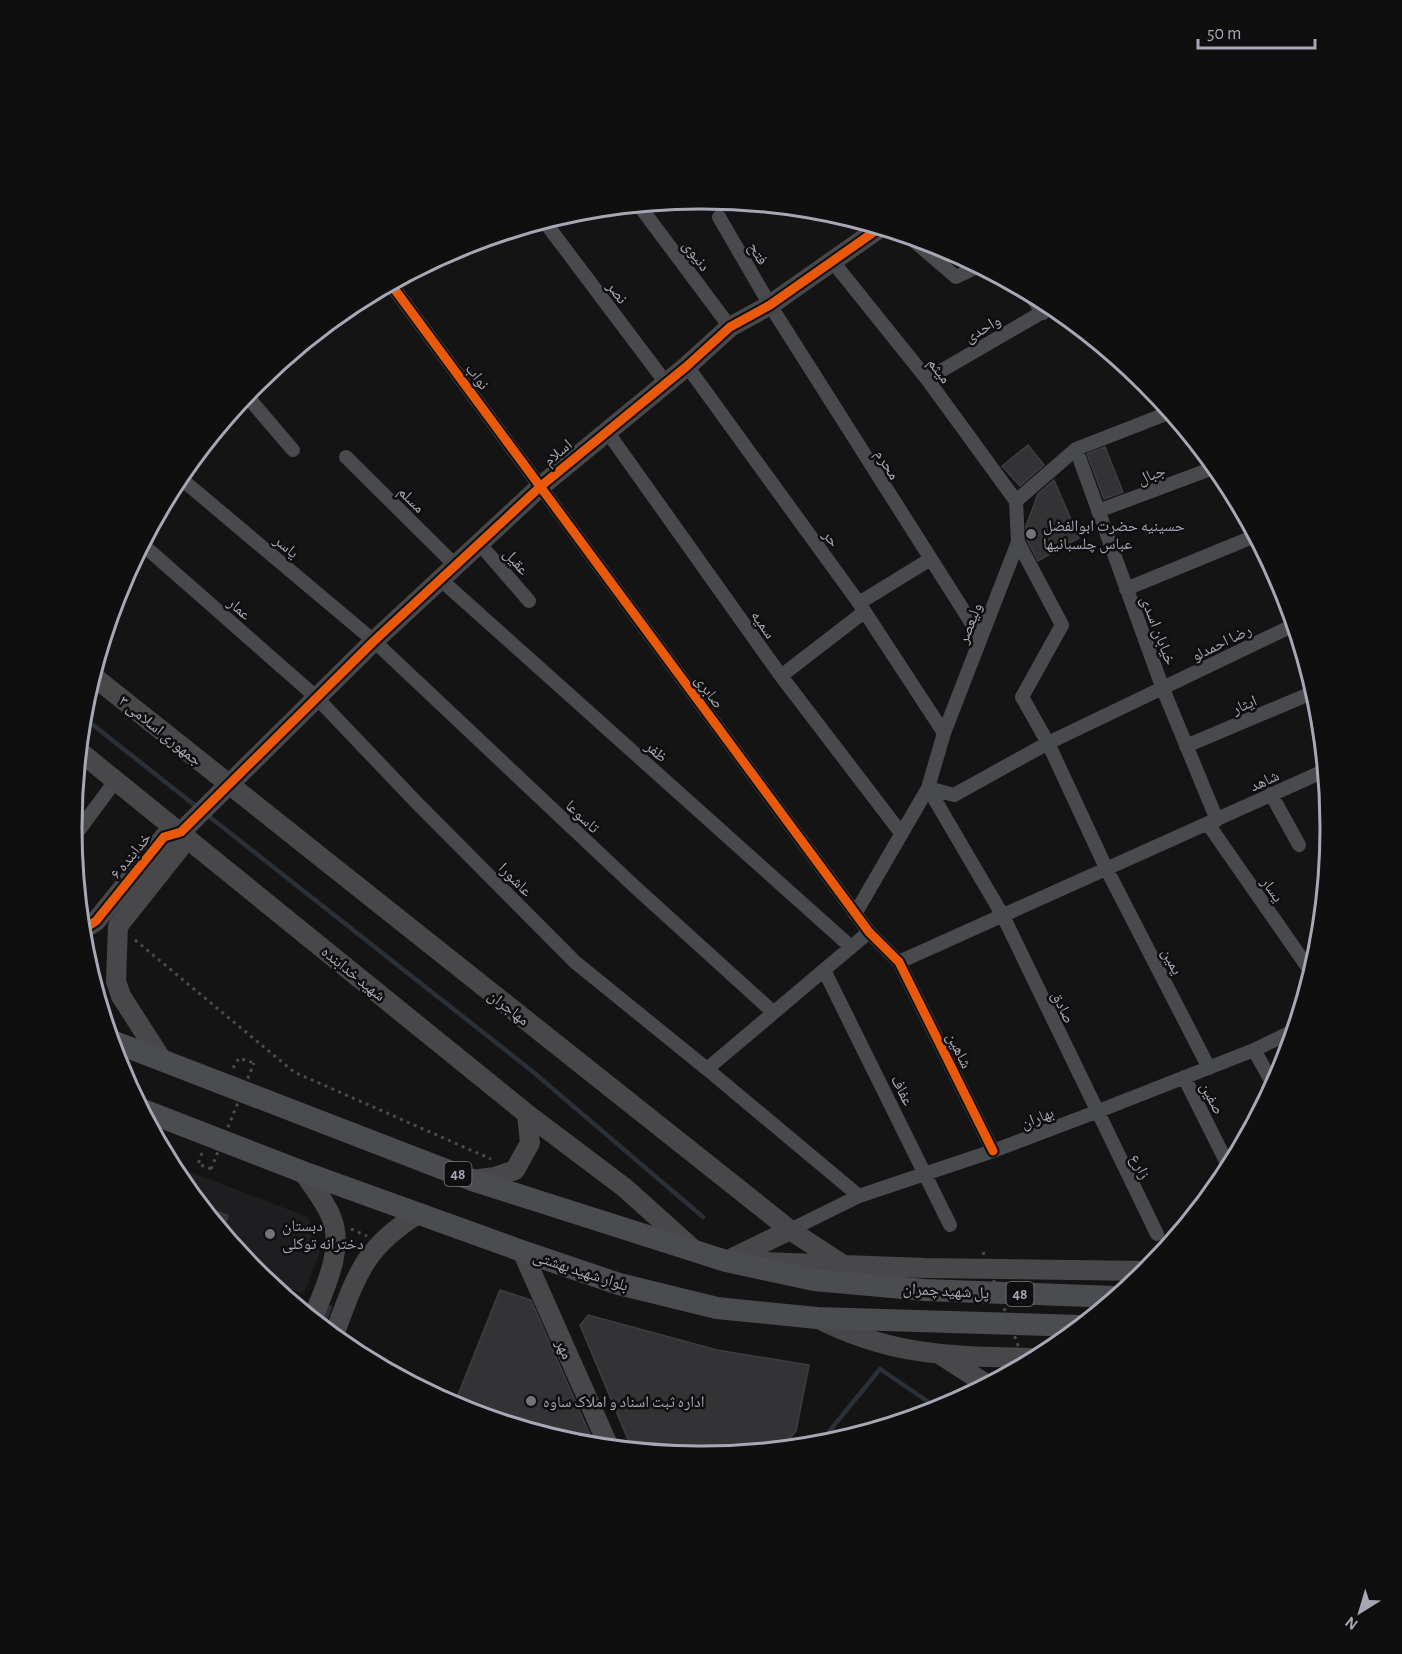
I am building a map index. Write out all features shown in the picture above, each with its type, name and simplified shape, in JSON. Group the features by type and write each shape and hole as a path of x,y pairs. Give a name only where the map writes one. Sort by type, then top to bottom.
{"main road":[{"name":"48","path":"122,1045 472,1180 726,1261"},
{"name":"بلوار شهید بهشتی","path":"153,1114 303,1172 619,1284 717,1308 817,1318"},
{"name":"پل شهید چمران","path":"726,1261 814,1280 925,1290 1104,1297"},
{"name":"پل شهید چمران","path":"817,1318 1067,1326"}],"street":[{"name":"دنیوی","path":"644,212 730,327"},
{"name":"فتح","path":"719,217 770,305"},
{"name":"نصر","path":"550,228 666,383"},
{"name":"اسلام","path":"181,832 374,641 541,486 606,430 687,366 730,327 770,305 833,262 870,232"},
{"path":"926,251 956,277 971,270"},
{"name":"میثم","path":"833,262 927,379 1016,501"},
{"name":"نواب","path":"395,289 541,486"},
{"name":"محرم","path":"770,305 929,560 981,638"},
{"name":"واحدی","path":"927,379 1044,312"},
{"name":"حر","path":"687,366 862,608 944,733"},
{"path":"252,402 293,450"},
{"path":"1016,501 1076,449 1162,415"},
{"name":"سمیه","path":"606,430 781,676 901,833"},
{"name":"خیابان اسدی","path":"1076,449 1213,822"},
{"name":"مسلم","path":"346,457 455,565"},
{"name":"جبال","path":"1098,512 1206,471"},
{"name":"یاسر","path":"187,483 374,641"},
{"name":"صابری","path":"541,486 869,932"},
{"name":"ولیعصر","path":"855,914 928,788 944,733 1018,542 1016,501"},
{"path":"1126,589 1248,539"},
{"name":"یمین","path":"1018,542 1062,625 1023,697 1048,743 1107,870 1209,1068"},
{"name":"عقیل","path":"479,543 529,601"},
{"name":"عمار","path":"148,549 316,697"},
{"path":"781,676 862,608 929,560"},
{"name":"ظفر","path":"440,579 851,947"},
{"name":"رضا احمدلو","path":"928,788 954,795 1048,743 1287,628"},
{"name":"تاسوعا","path":"374,641 634,886 773,1012"},
{"name":"جمهوری اسلامی ۳","path":"100,682 228,784"},
{"name":"ایثار","path":"1186,746 1305,696"},
{"name":"عاشورا","path":"316,697 415,801 575,962 860,1196"},
{"name":"شهید خدابنده","path":"87,757 527,1114 625,1188 696,1252"},
{"name":"شاهد","path":"899,962 1317,774"},
{"path":"82,826 116,780"},
{"name":"مهاجران","path":"228,784 790,1230 842,1264"},
{"name":"صادق","path":"928,788 1003,916 1096,1112"},
{"path":"1271,794 1299,845"},
{"name":"یسار","path":"1213,822 1304,962"},
{"path":"162,1060 121,996 116,981 118,926 180,848 181,832"},
{"name":"خدابنده ۶","path":"90,925 96,921 164,837 181,832"},
{"path":"707,1069 869,932"},
{"name":"شاهین","path":"869,932 899,962 993,1151"},
{"name":"عفاف","path":"824,970 927,1174 950,1225"},
{"name":"بهاران","path":"790,1230 860,1196 993,1151 1209,1068 1283,1036"},
{"path":"1254,1050 1268,1074"},
{"name":"صفین","path":"1184,1077 1224,1157"},
{"name":"زارع","path":"1096,1112 1157,1234"},
{"path":"472,1180 495,1177 515,1170 530,1143 527,1114"},
{"path":"303,1172 333,1220 335,1241 332,1265 316,1311"},
{"path":"337,1327 357,1275 380,1242 420,1213"},
{"path":"726,1261 790,1230"},
{"name":"مهر","path":"522,1251 605,1438"},
{"path":"726,1261 1131,1271"},
{"path":"332,1265 357,1275"},
{"name":"بلوار شهید بهشتی","path":"817,1318 851,1336 896,1348 941,1355 1019,1357"},
{"path":"941,1355 979,1380"}],"path":[{"path":"118,926 294,1072 515,1170"},
{"path":"198,1164 211,1169 254,1063 239,1058"},
{"path":"333,1220 380,1242"},
{"path":"983,1252 1022,1356"}],"shaded area":[{"name":"دبستان دخترانه توکلی","path":"187,1171 308,1217 320,1252 304,1294 290,1289 236,1235 210,1204"}],"building":[{"path":"1028,445 1044,465 1020,486 1002,466"},
{"path":"1105,447 1123,492 1104,499 1087,454"},
{"name":"حسینیه حضرت ابوالفضل عباس چلسبانیها","path":"1054,480 1079,538 1038,561 1027,540 1026,526 1038,494"},
{"path":"216,1211 228,1216 225,1222"},
{"path":"500,1290 531,1300 590,1436 502,1413 458,1395"},
{"path":"588,1315 717,1350 809,1365 796,1431 790,1439 741,1444 701,1446 629,1441 580,1325"}],"waterway":[{"path":"91,724 197,807"},
{"path":"206,814 532,1071 703,1217"},
{"path":"326,1319 330,1307"},
{"path":"828,1432 880,1369 928,1402"}],"cycle path":[{"path":"90,925 96,921 164,837 181,832 374,641 541,486 687,366 730,327 770,305 872,233"},
{"path":"395,289 869,932 899,962 993,1151"}],"place":[{"name":"حسینیه حضرت ابوالفضل عباس چلسبانیها","path":"1031,534"},
{"name":"دبستان دخترانه توکلی","path":"270,1234"},
{"name":"اداره ثبت اسناد و املاک ساوه","path":"531,1401"}]}
